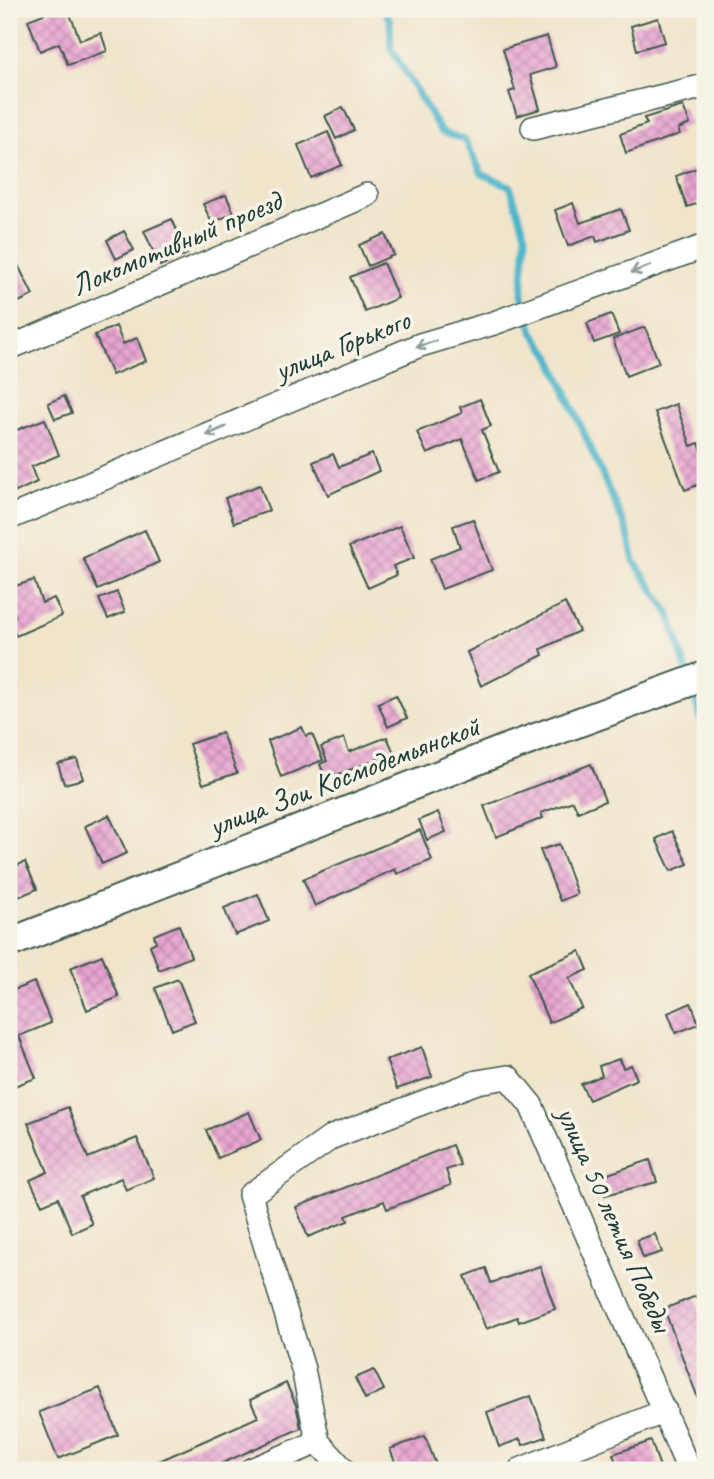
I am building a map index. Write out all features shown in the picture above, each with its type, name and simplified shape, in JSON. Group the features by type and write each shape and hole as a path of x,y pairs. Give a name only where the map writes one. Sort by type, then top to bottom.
{"street":[{"path":"533,128 705,86"},
{"name":"Локомотивный проезд","path":"9,348 367,195"},
{"name":"улица Горького","path":"9,518 419,345 494,323 705,246"},
{"name":"улица Зои Космодемьянской","path":"9,943 503,750 705,676"},
{"name":"улица 50 летия Победы","path":"318,1442 303,1369 250,1195 332,1137 478,1083 508,1077 531,1105 689,1470"},
{"path":"520,1470 665,1411"},
{"path":"250,1470 318,1442 344,1470"}],"building":[{"path":"56,9 68,9 80,40 101,33 107,51 68,65 59,43 40,51 28,20"},
{"path":"658,18 665,42 637,50 631,26"},
{"path":"547,36 556,67 530,75 540,109 517,116 509,92 515,90 503,49"},
{"path":"683,106 690,124 678,129 680,134 626,153 620,134 647,124 644,118"},
{"path":"343,107 354,130 336,139 325,116"},
{"path":"328,132 342,165 311,178 298,145"},
{"path":"697,168 705,201 687,207 676,176"},
{"path":"226,195 234,213 212,223 203,204"},
{"path":"573,203 580,223 621,209 629,230 597,242 595,236 568,246 555,210"},
{"path":"172,219 187,254 160,266 144,231"},
{"path":"124,231 134,250 116,259 107,240"},
{"path":"385,234 394,255 368,266 359,245"},
{"path":"9,247 33,295 9,307"},
{"path":"383,263 398,298 365,312 350,277"},
{"path":"611,314 619,334 594,343 587,323"},
{"path":"116,326 123,344 137,338 146,361 112,375 95,335"},
{"path":"645,327 659,363 626,376 613,339"},
{"path":"64,396 72,413 55,419 48,403"},
{"path":"480,399 491,426 482,430 499,472 479,480 462,439 427,454 417,432 462,413 460,407"},
{"path":"676,404 691,446 699,443 705,460 705,482 685,490 655,412"},
{"path":"45,419 59,455 31,467 37,482 16,492 9,475 9,433"},
{"path":"333,454 339,467 372,454 379,471 328,495 313,462"},
{"path":"260,485 269,511 234,523 225,498"},
{"path":"473,519 492,570 442,589 430,559 460,547 453,526"},
{"path":"400,526 414,558 393,566 397,575 368,588 349,547"},
{"path":"145,530 159,562 98,590 83,558"},
{"path":"34,580 42,603 54,598 62,616 16,636 9,618 15,616 9,588"},
{"path":"117,592 125,612 108,619 99,599"},
{"path":"565,603 579,631 541,649 543,655 481,686 467,652"},
{"path":"396,695 407,718 388,727 378,703"},
{"path":"302,727 306,736 312,734 323,760 281,777 268,741"},
{"path":"222,733 237,773 203,784 189,744"},
{"path":"387,737 394,753 326,779 320,764 327,761 321,747 344,738 349,752"},
{"path":"77,759 83,779 64,784 58,764"},
{"path":"591,764 605,801 578,812 573,801 541,813 543,818 496,837 484,806"},
{"path":"438,812 446,832 427,840 419,820"},
{"path":"109,815 127,853 102,864 85,826"},
{"path":"420,830 432,860 397,874 395,869 315,906 303,879"},
{"path":"672,831 688,864 671,871 656,839"},
{"path":"559,844 577,894 560,901 540,850"},
{"path":"25,862 37,889 9,901 9,869"},
{"path":"258,894 269,921 235,935 224,908"},
{"path":"179,925 191,957 159,970 150,945 156,942 154,935"},
{"path":"580,951 588,970 569,978 582,1008 549,1023 528,973"},
{"path":"102,955 119,997 87,1010 70,968"},
{"path":"178,979 195,1021 172,1030 155,988"},
{"path":"34,982 51,1023 19,1036 36,1078 9,1088 9,992"},
{"path":"691,1003 699,1024 676,1033 668,1013"},
{"path":"422,1047 432,1077 397,1089 386,1060"},
{"path":"619,1059 623,1068 631,1065 637,1079 589,1100 581,1084 602,1076 599,1066"},
{"path":"68,1107 88,1158 137,1138 154,1178 126,1190 121,1178 80,1196 92,1224 72,1233 58,1198 42,1205 30,1180 48,1172 28,1123"},
{"path":"249,1112 261,1140 218,1158 206,1130"},
{"path":"452,1145 460,1165 446,1170 451,1185 387,1209 384,1201 346,1216 348,1221 308,1237 296,1207"},
{"path":"650,1160 657,1182 605,1195 599,1177"},
{"path":"655,1234 662,1252 643,1258 637,1240"},
{"path":"540,1266 555,1309 519,1322 517,1317 486,1329 465,1276 486,1268 491,1283"},
{"path":"696,1296 705,1320 704,1414 664,1309"},
{"path":"374,1370 384,1390 365,1399 355,1378"},
{"path":"286,1383 296,1405 301,1428 207,1470 139,1470 258,1417 250,1400"},
{"path":"100,1388 118,1435 58,1459 39,1412"},
{"path":"531,1396 546,1437 523,1445 520,1439 499,1447 487,1412"},
{"path":"425,1436 438,1470 398,1470 390,1449"},
{"path":"651,1441 661,1470 619,1470 613,1454"}],"waterway":[{"path":"383,9 390,20 391,48 441,132 465,140 482,174 510,186 526,236 522,294 533,332 550,355 628,534 634,561 669,613 688,675"},
{"path":"691,686 705,732"}]}
